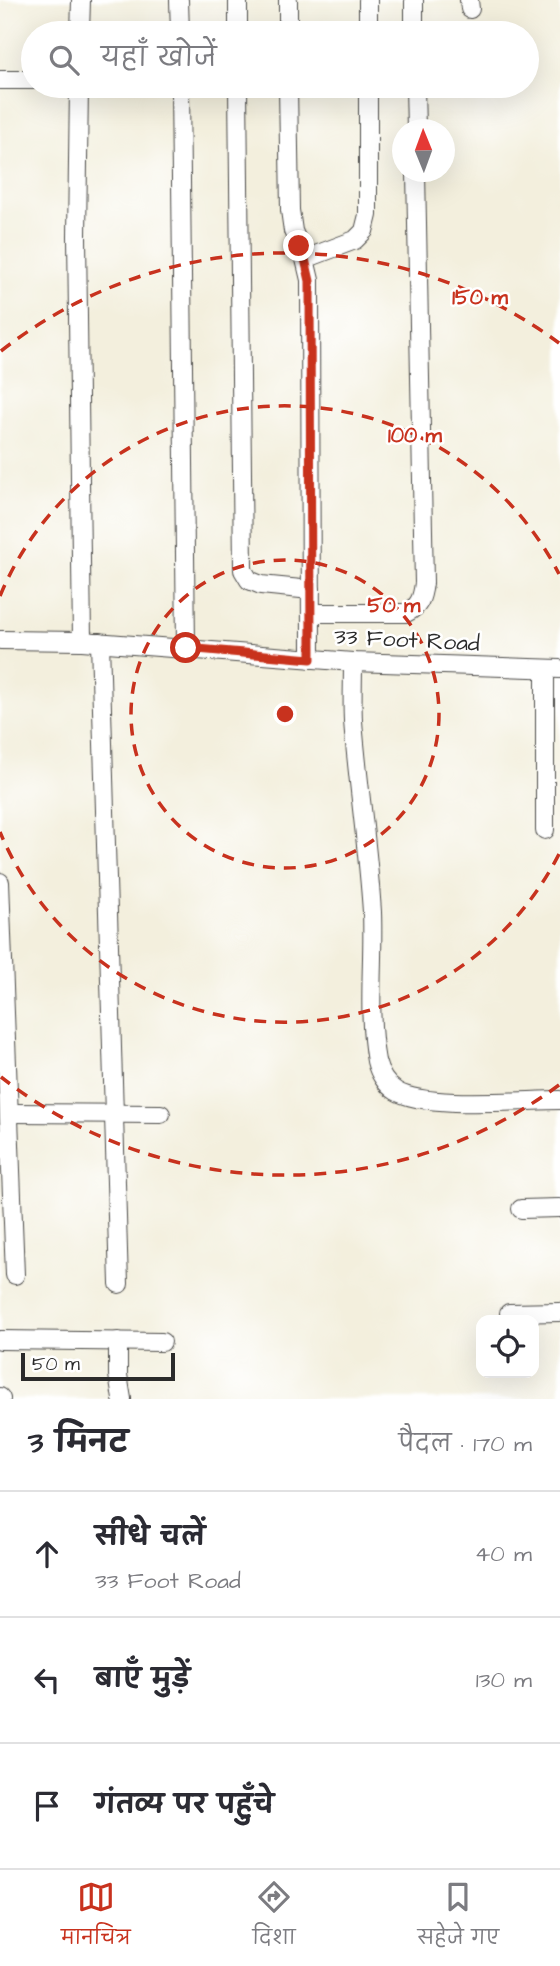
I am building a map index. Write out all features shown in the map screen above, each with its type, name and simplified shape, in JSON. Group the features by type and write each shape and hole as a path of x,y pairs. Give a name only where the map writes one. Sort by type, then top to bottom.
{"street":[{"path":"80,21 81,0"},
{"path":"179,0 180,21"},
{"path":"238,0 238,21"},
{"path":"288,0 288,21"},
{"path":"368,0 368,21"},
{"path":"414,0 414,21"},
{"path":"0,80 21,80"},
{"path":"79,98 77,250 119,1284"},
{"path":"180,98 186,648"},
{"path":"238,98 243,570 249,580 261,585 312,590"},
{"path":"288,98 289,210 293,231 305,259 310,281 311,659"},
{"path":"305,259 355,240 364,231 368,215 368,98"},
{"path":"415,98 416,119"},
{"path":"311,613 406,613 416,608 422,597 424,583 416,182"},
{"name":"33 Foot Road","path":"0,640 91,642 353,662 552,669"},
{"path":"353,662 353,719 372,914 374,1040 377,1064 383,1079 396,1091 414,1098 442,1102 560,1100"},
{"path":"545,830 552,669"},
{"path":"0,882 15,1275"},
{"path":"10,1113 161,1114"},
{"path":"521,1209 560,1208"},
{"path":"509,1313 560,1312"},
{"path":"0,1340 162,1342"},
{"path":"118,1340 121,1399"}],"route":[{"path":"186,648 311,659 310,281 299,246"}]}
